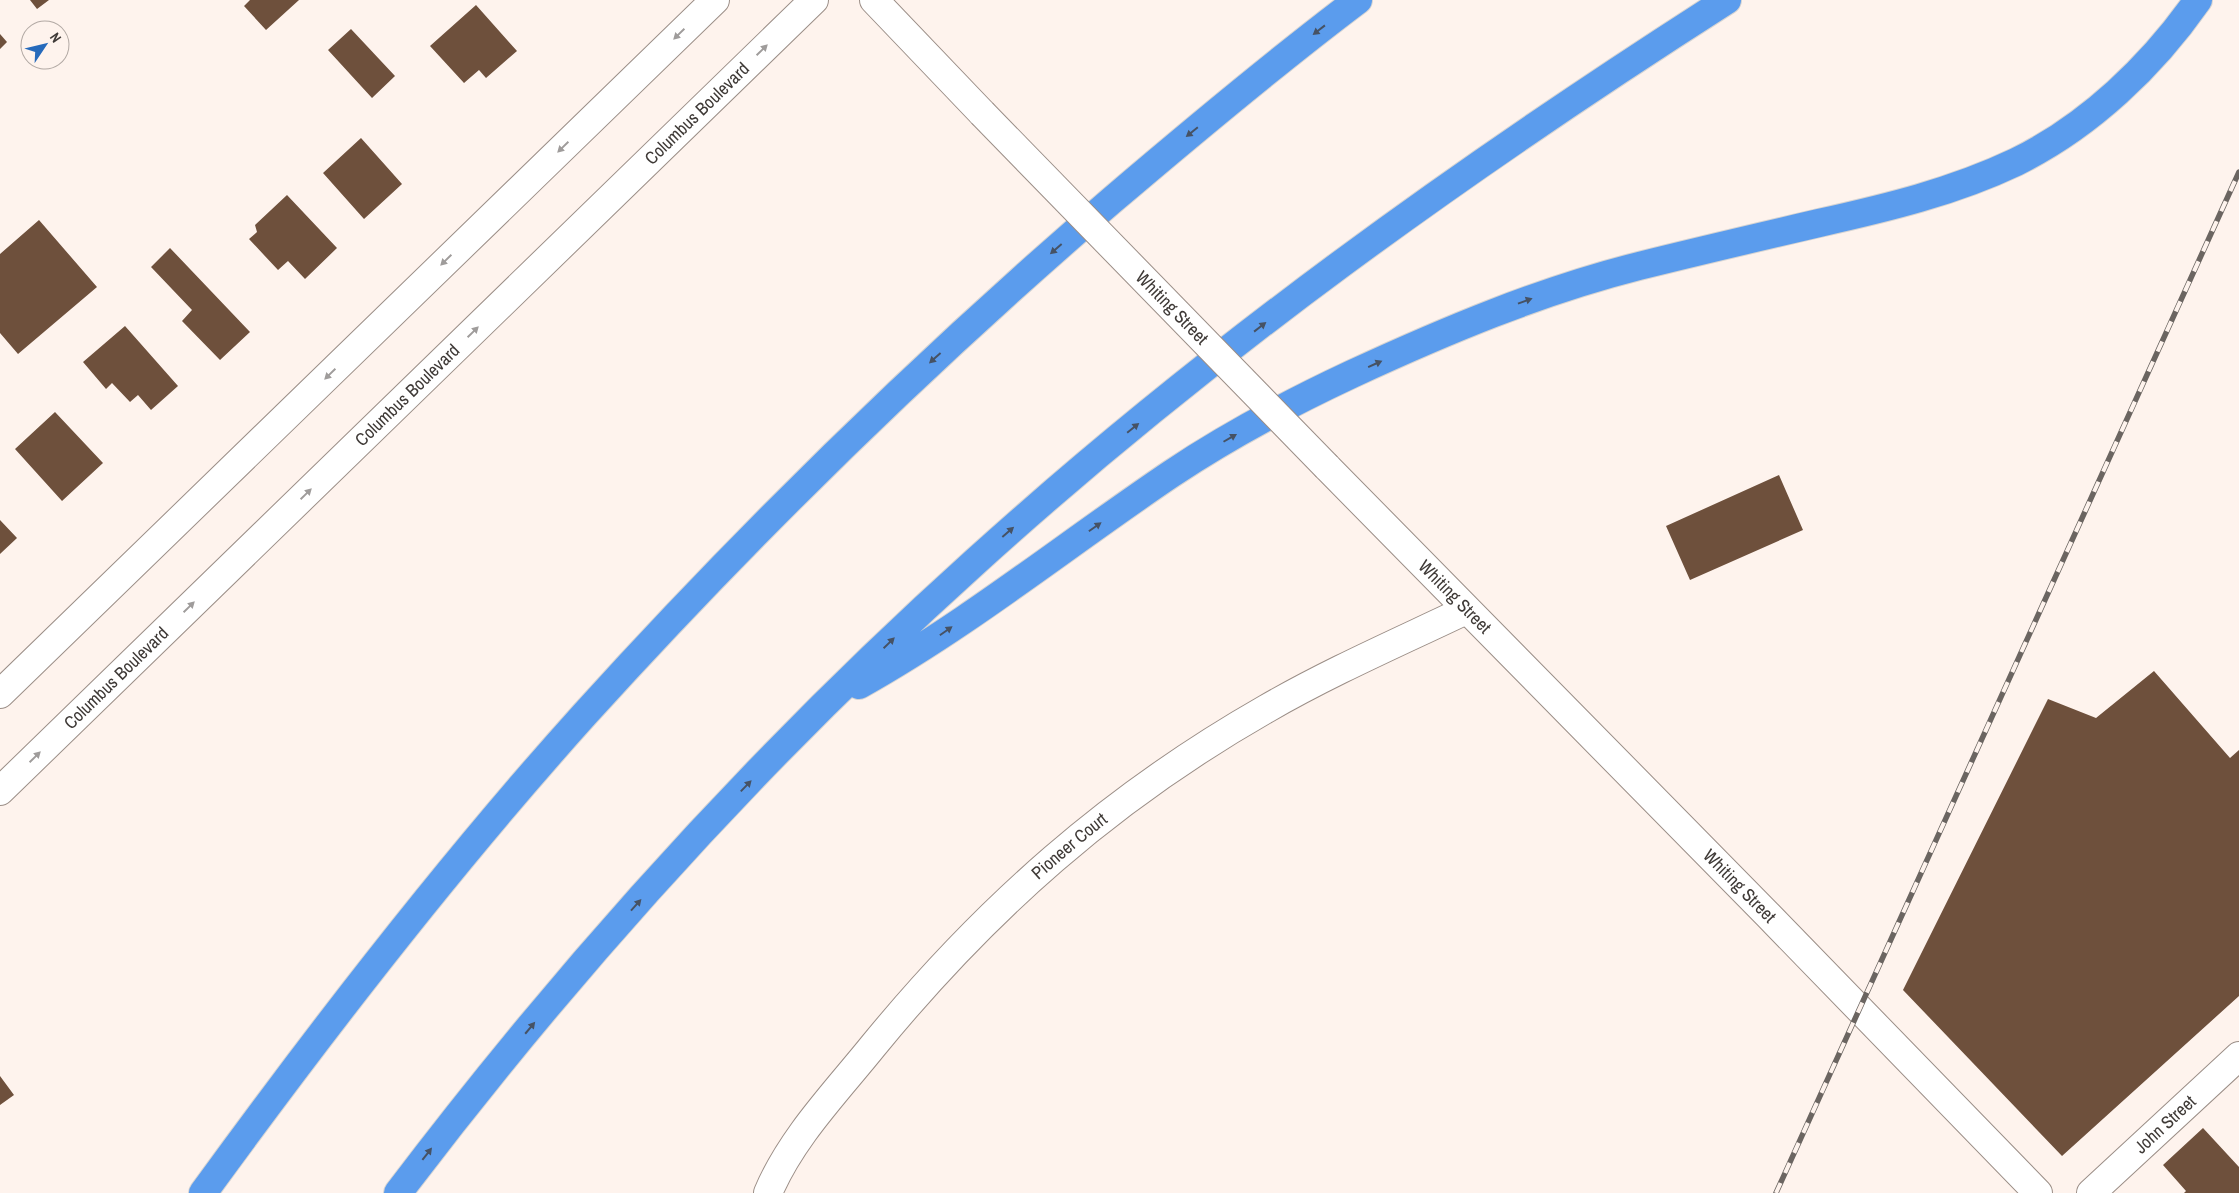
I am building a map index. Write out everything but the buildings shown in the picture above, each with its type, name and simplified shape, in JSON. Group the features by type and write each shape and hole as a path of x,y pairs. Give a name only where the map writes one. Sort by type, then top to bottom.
{"highway":[{"path":"203,1193 378,961 441,883 571,730 690,601 856,433 1048,256 1184,139 1358,0"},
{"path":"398,1193 492,1074 606,939 739,794 829,701 915,618 1030,513 1222,356 1466,173 1605,78 1727,0"},
{"path":"829,701 879,674 932,641 1203,454 1294,402 1360,370 1480,318 1563,288 1635,267 1921,199 1985,176 2019,160 2081,121 2117,92 2165,44 2198,0"}],"street":[{"path":"0,694 714,0"},
{"name":"Columbus Boulevard","path":"0,791 814,0"},
{"name":"Whiting Street","path":"874,0 1466,610 1767,914 2038,1193"},
{"name":"Pioneer Court","path":"768,1193 781,1166 803,1132 904,1009 978,928 1064,848 1156,778 1244,722 1324,678 1466,610"},
{"name":"John Street","path":"2091,1193 2239,1056"}],"railway":[{"path":"1776,1193 2239,172"}]}
